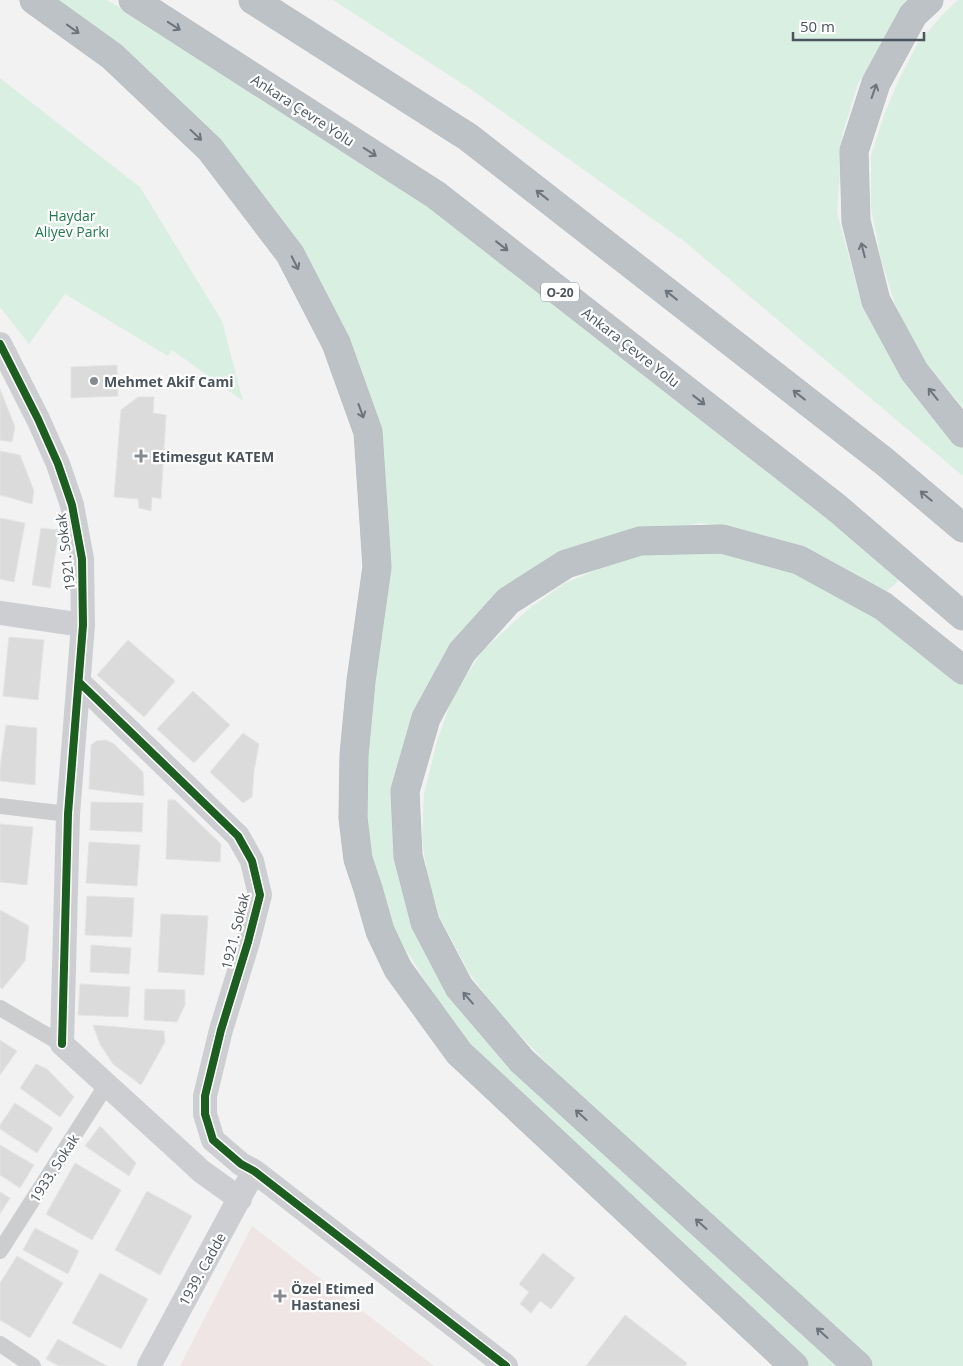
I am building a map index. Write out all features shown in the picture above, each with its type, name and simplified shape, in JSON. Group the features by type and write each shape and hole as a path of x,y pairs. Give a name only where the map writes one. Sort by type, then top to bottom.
{"highway":[{"path":"34,0 112,56 210,149 290,254 336,343 368,432 377,567 361,681 355,746 353,818 358,859 380,931 398,969 459,1053 794,1366"},
{"name":"Ankara Çevre Yolu","path":"133,0 436,195 837,508 963,616"},
{"path":"253,0 468,137 885,462 963,528"},
{"path":"929,0 913,15 876,83 854,151 856,221 876,301 914,371 963,432"},
{"path":"858,1366 522,1061 459,988 425,922 408,856 405,791 426,718 462,652 508,601 566,564 640,541 722,539 799,560 883,606 963,670"}],"street":[{"name":"1921. Sokak","path":"0,344 54,455 72,505 82,559 83,625 68,814 62,1044"},
{"path":"0,613 83,625"},
{"name":"1921. Sokak","path":"79,682 238,836 252,861 260,895 248,942 218,1039 205,1096 205,1114 213,1140 241,1164 254,1171 506,1366"},
{"path":"0,806 68,814"},
{"path":"0,1008 62,1044 186,1158 240,1199"},
{"name":"1933. Sokak","path":"0,1251 107,1084"},
{"name":"1939. Cadde","path":"149,1366 254,1171"},
{"path":"0,1344 33,1366"}],"shaded area":[{"name":"Özel Etimed Hastanesi","path":"252,1226 434,1366 180,1366"}],"green space":[{"path":"48,0 107,0 205,59 409,190 797,491 899,580 886,592 807,549 754,533 701,523 641,532 507,596 399,791 455,988 843,1366 809,1366 464,1042 392,928 365,852 363,383 284,228"},
{"path":"333,0 917,0 895,25 858,84 843,132 837,212 859,294 896,367 963,448 963,476 685,242 472,90"},
{"path":"958,0 963,0 963,408 917,351 895,304 881,260 871,208 871,155 884,115 900,77 918,43"},
{"name":"Haydar Aliyev Parkı","path":"0,78 140,187 222,321 243,401 172,350 168,356 65,294 29,344 0,307"},
{"path":"734,546 855,595 963,678 963,1366 871,1366 578,1095 501,1016 469,973 439,916 428,878 422,842 424,794 437,741 453,696 483,650 531,607 565,583 638,553"}],"building":[{"name":"Mehmet Akif Cami","path":"117,365 118,396 71,398 71,367"},
{"path":"0,389 15,427 12,442 0,440"},
{"name":"Etimesgut KATEM","path":"138,397 154,397 153,413 166,415 161,499 152,497 151,511 139,508 138,499 114,497 121,410"},
{"path":"0,451 20,455 34,491 32,504 0,495"},
{"path":"0,518 25,523 14,582 0,579"},
{"path":"41,528 59,530 50,588 32,585"},
{"path":"9,637 44,640 38,700 3,696"},
{"path":"128,640 175,681 144,717 97,675"},
{"path":"193,691 230,725 194,763 157,729"},
{"path":"6,725 37,728 35,785 0,781"},
{"path":"243,733 259,744 252,797 243,803 210,772"},
{"path":"106,740 114,744 143,772 144,796 89,789 91,745 96,741"},
{"path":"168,800 175,800 221,844 220,862 166,859"},
{"path":"91,802 143,803 142,832 90,830"},
{"path":"0,824 33,827 27,885 0,882"},
{"path":"89,842 140,845 137,886 86,883"},
{"path":"87,896 134,898 132,937 85,935"},
{"path":"0,910 29,926 25,961 2,989 0,987"},
{"path":"161,914 208,916 204,975 158,972"},
{"path":"91,945 131,948 129,974 90,972"},
{"path":"80,984 130,987 128,1017 78,1015"},
{"path":"145,989 185,990 185,1005 177,1022 144,1020"},
{"path":"93,1025 164,1031 165,1042 141,1085 113,1064 100,1044"},
{"path":"0,1040 17,1051 0,1075"},
{"path":"36,1064 47,1069 74,1097 60,1117 20,1088"},
{"path":"15,1103 53,1128 37,1153 0,1129 0,1125"},
{"path":"100,1126 136,1163 129,1176 85,1146"},
{"path":"0,1145 34,1165 20,1188 0,1175"},
{"path":"75,1163 121,1190 92,1240 46,1214"},
{"path":"147,1191 192,1216 160,1275 115,1250"},
{"path":"0,1192 10,1198 0,1214"},
{"path":"35,1228 79,1251 68,1274 23,1250"},
{"path":"543,1253 575,1278 551,1309 540,1301 531,1313 520,1304 529,1292 519,1284"},
{"path":"17,1256 63,1283 30,1338 0,1320 0,1283"},
{"path":"100,1273 148,1299 121,1349 72,1323"},
{"path":"625,1315 687,1363 685,1366 586,1366"},
{"path":"58,1339 107,1366 59,1366 46,1359"}],"cycle path":[{"path":"0,344 38,419 58,464 72,505 82,559 83,625 68,814 62,1044"},
{"path":"79,682 238,836 252,861 260,895 248,942 221,1030 205,1096 205,1114 213,1140 241,1164 254,1171 506,1366"}],"place":[{"name":"Mehmet Akif Cami","path":"94,381"},
{"name":"Etimesgut KATEM","path":"141,456"},
{"name":"Özel Etimed Hastanesi","path":"280,1296"}]}
